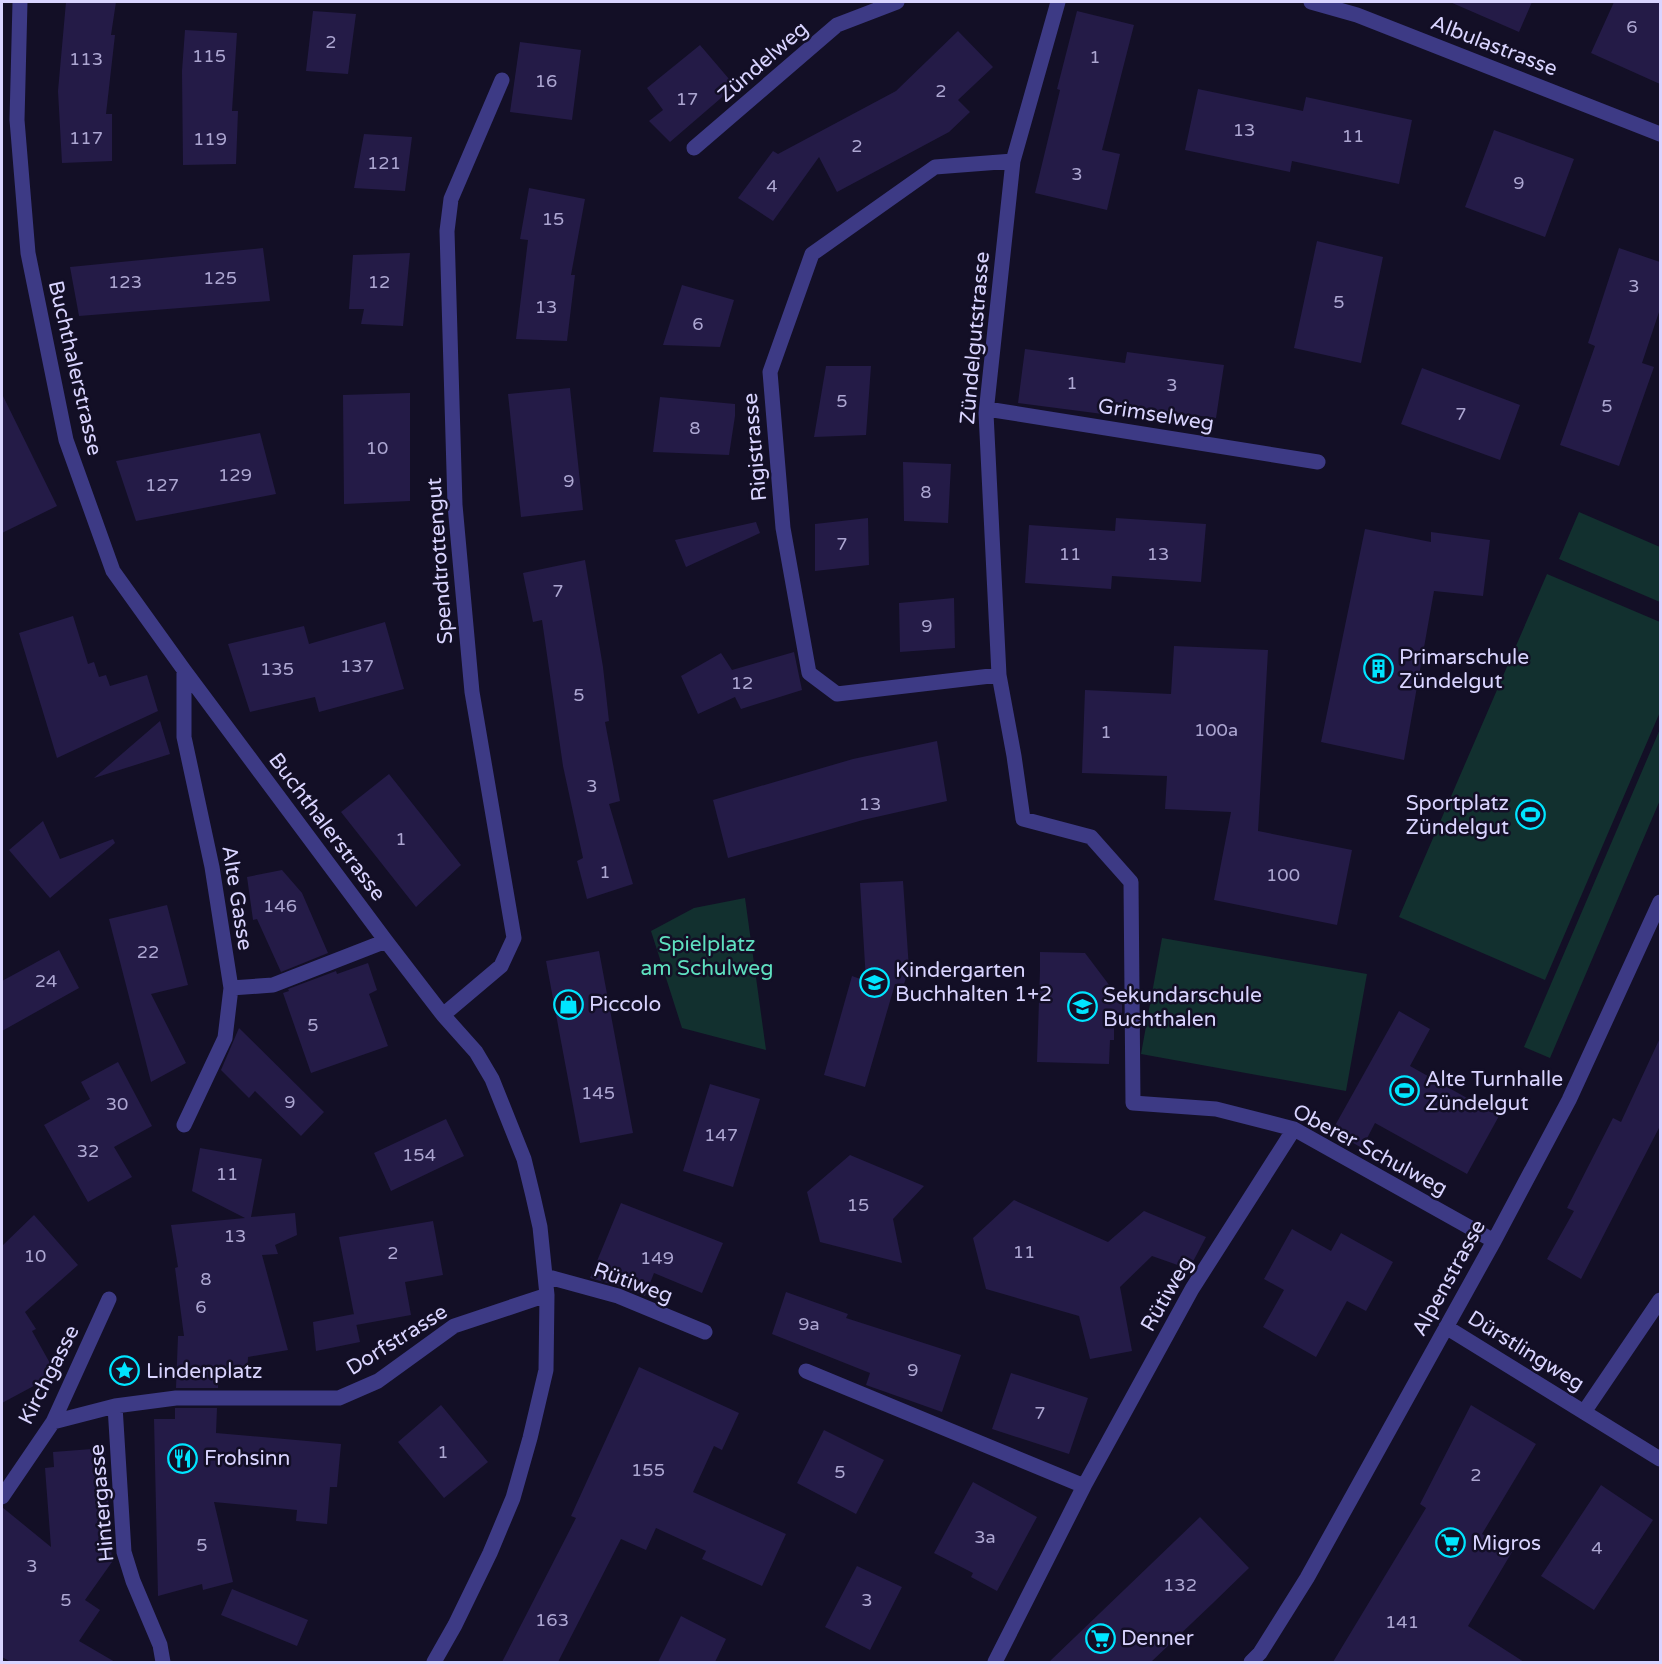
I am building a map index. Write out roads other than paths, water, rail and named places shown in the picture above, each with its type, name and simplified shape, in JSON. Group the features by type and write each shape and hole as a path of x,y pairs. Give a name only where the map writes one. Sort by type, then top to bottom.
{"street":[{"name":"Buchthalerstrasse","path":"20,2 17,120 28,253 66,440 113,571 184,670 386,940 443,1015 476,1052 492,1079 524,1159 540,1227 548,1295 546,1370 513,1498 490,1553 434,1662"},
{"name":"Zündelweg","path":"694,148 837,25 897,2"},
{"name":"Zündelgutstrasse","path":"1014,756 999,675 987,409 1013,161 1058,2"},
{"name":"Albulastrasse","path":"1311,2 1359,8 1660,134"},
{"name":"Spendtrottengut","path":"443,1015 501,966 514,938 472,692 455,505 447,231 451,199 502,80"},
{"path":"2,120 17,120"},
{"name":"Rigistrasse","path":"999,675 837,694 809,673 783,528 770,372 812,254 935,167 1013,161"},
{"name":"Grimselweg","path":"987,409 1318,462"},
{"name":"Alte Gasse","path":"184,670 184,737 212,867 231,988 225,1038 184,1125"},
{"name":"Oberer Schulweg","path":"1014,756 1023,819 1091,837 1131,882 1133,1103 1216,1109 1294,1129 1494,1241"},
{"name":"Alpenstrasse","path":"1251,1662 1260,1653 1307,1578 1494,1241 1569,1100 1660,902"},
{"path":"231,988 273,985 386,940"},
{"name":"Rütiweg","path":"995,1662 1084,1486 1192,1289 1294,1129"},
{"name":"Rütiweg","path":"545,1276 618,1296 705,1332"},
{"name":"Dorfstrasse","path":"53,1422 115,1406 176,1398 339,1398 378,1381 454,1326 548,1295"},
{"name":"Kirchgasse","path":"2,1497 53,1422 109,1299"},
{"name":"Dürstlingweg","path":"1584,1412 1660,1300"},
{"name":"Dürstlingweg","path":"1446,1327 1660,1459"},
{"path":"806,1371 1084,1486"},
{"name":"Hintergasse","path":"115,1406 124,1552 133,1581 160,1645 163,1662"}],"place":[{"name":"Primarschule Zündelgut","path":"1378,669"},
{"name":"Sportplatz Zündelgut","path":"1530,815"},
{"name":"Kindergarten Buchhalten 1+2","path":"874,982"},
{"name":"Piccolo","path":"568,1004"},
{"name":"Sekundarschule Buchthalen","path":"1082,1007"},
{"name":"Alte Turnhalle Zündelgut","path":"1404,1091"},
{"name":"Lindenplatz","path":"125,1371"},
{"name":"Frohsinn","path":"183,1458"},
{"name":"Migros","path":"1451,1543"},
{"name":"Denner","path":"1100,1638"}],"park label":[{"name":"Spielplatz am Schulweg","path":"707,956"}]}
